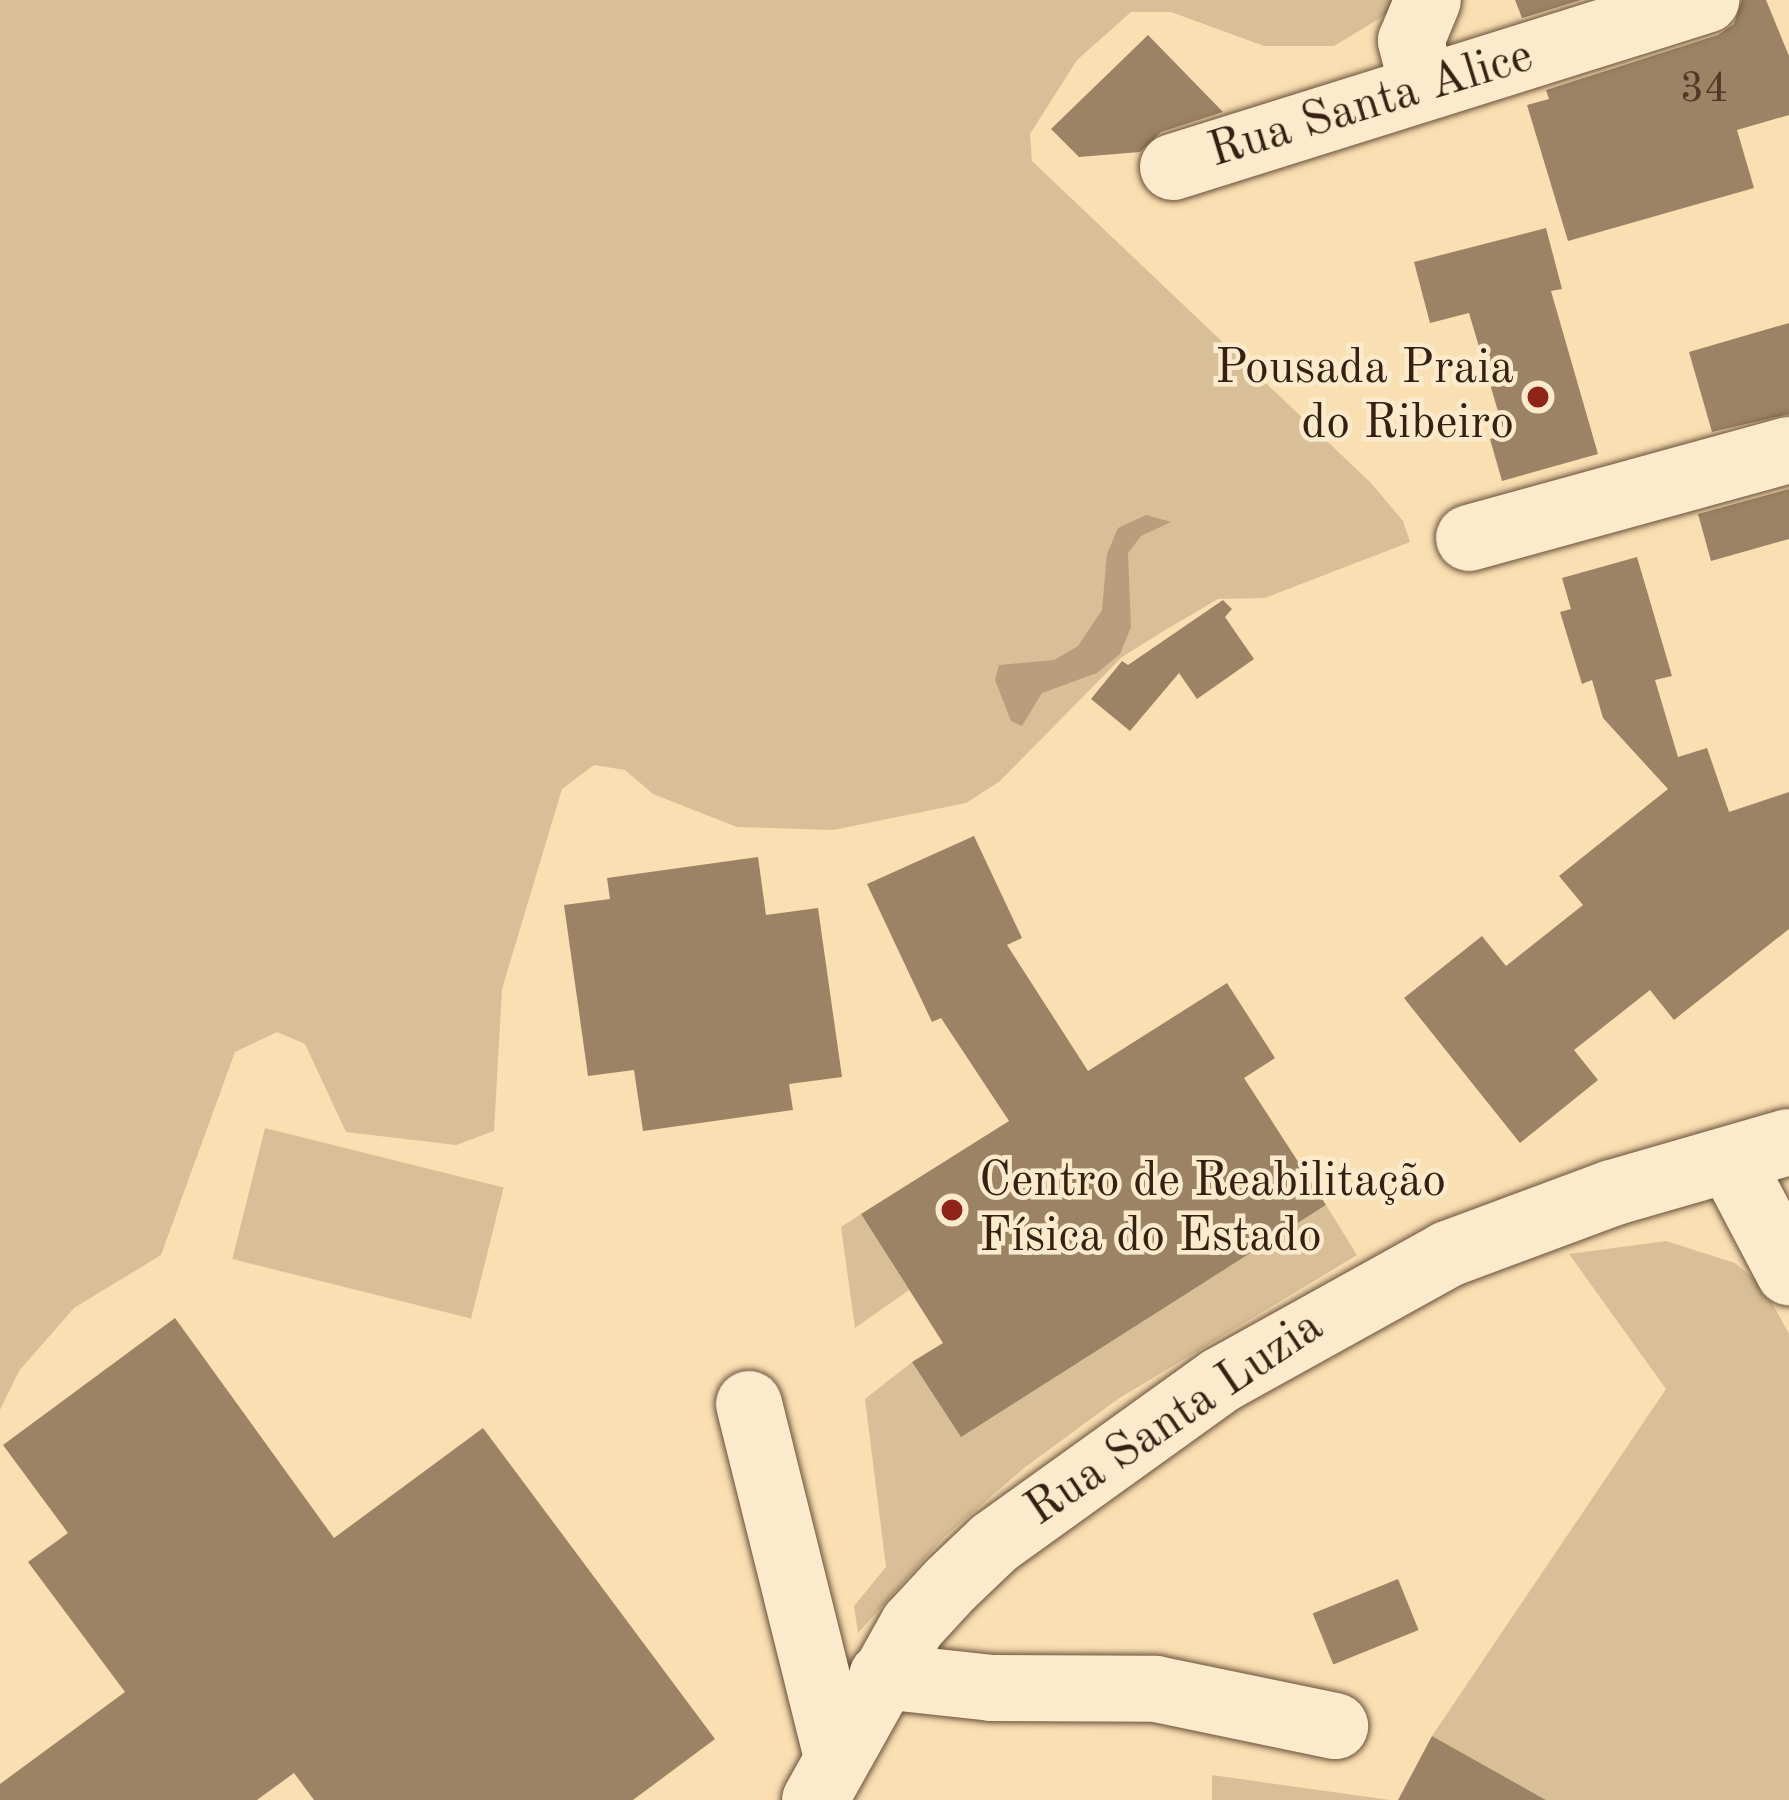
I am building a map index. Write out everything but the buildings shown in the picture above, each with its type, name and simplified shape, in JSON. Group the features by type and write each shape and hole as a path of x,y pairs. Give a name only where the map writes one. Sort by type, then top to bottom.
{"street":[{"path":"1423,88 1411,41 1428,0"},
{"name":"Rua Santa Alice","path":"1173,167 1706,0"},
{"path":"1469,538 1789,450"},
{"path":"1759,1151 1789,1272"},
{"name":"Rua Santa Luzia","path":"826,1778 913,1624 994,1543 1294,1334 1530,1221 1759,1151"},
{"path":"749,1404 826,1778"},
{"path":"882,1676 992,1688 1156,1689 1335,1726"}],"shaded area":[{"path":"0,0 1410,0 1334,46 1264,46 1171,12 1131,12 1077,60 1030,134 1032,161 1371,483 1403,521 1410,542 1265,598 1218,599 1122,657 999,782 966,803 833,830 737,827 653,794 625,770 594,765 562,789 502,989 494,1131 456,1145 346,1132 305,1044 277,1032 235,1052 161,1255 74,1308 19,1371 0,1410"},
{"path":"1146,515 1171,522 1141,536 1128,553 1131,627 1120,654 1097,673 1042,693 1022,726 1011,721 995,680 999,665 1054,660 1078,646 1102,610 1107,554 1118,528"},
{"path":"265,1128 504,1188 471,1319 232,1259"},
{"path":"1326,1205 1357,1255 1118,1399 1024,1468 943,1538 858,1633 854,1606 886,1567 865,1399 912,1362 961,1436"},
{"path":"861,1214 909,1290 855,1328 841,1227"},
{"path":"1666,1241 1735,1263 1763,1286 1789,1334 1789,1800 1546,1800 1432,1736 1666,1389 1569,1254"},
{"path":"1212,1775 1390,1800 1212,1800"}],"place":[{"name":"Pousada Praia do Ribeiro","path":"1538,397"},
{"name":"Centro de Reabilitação Física do Estado","path":"952,1210"}]}
